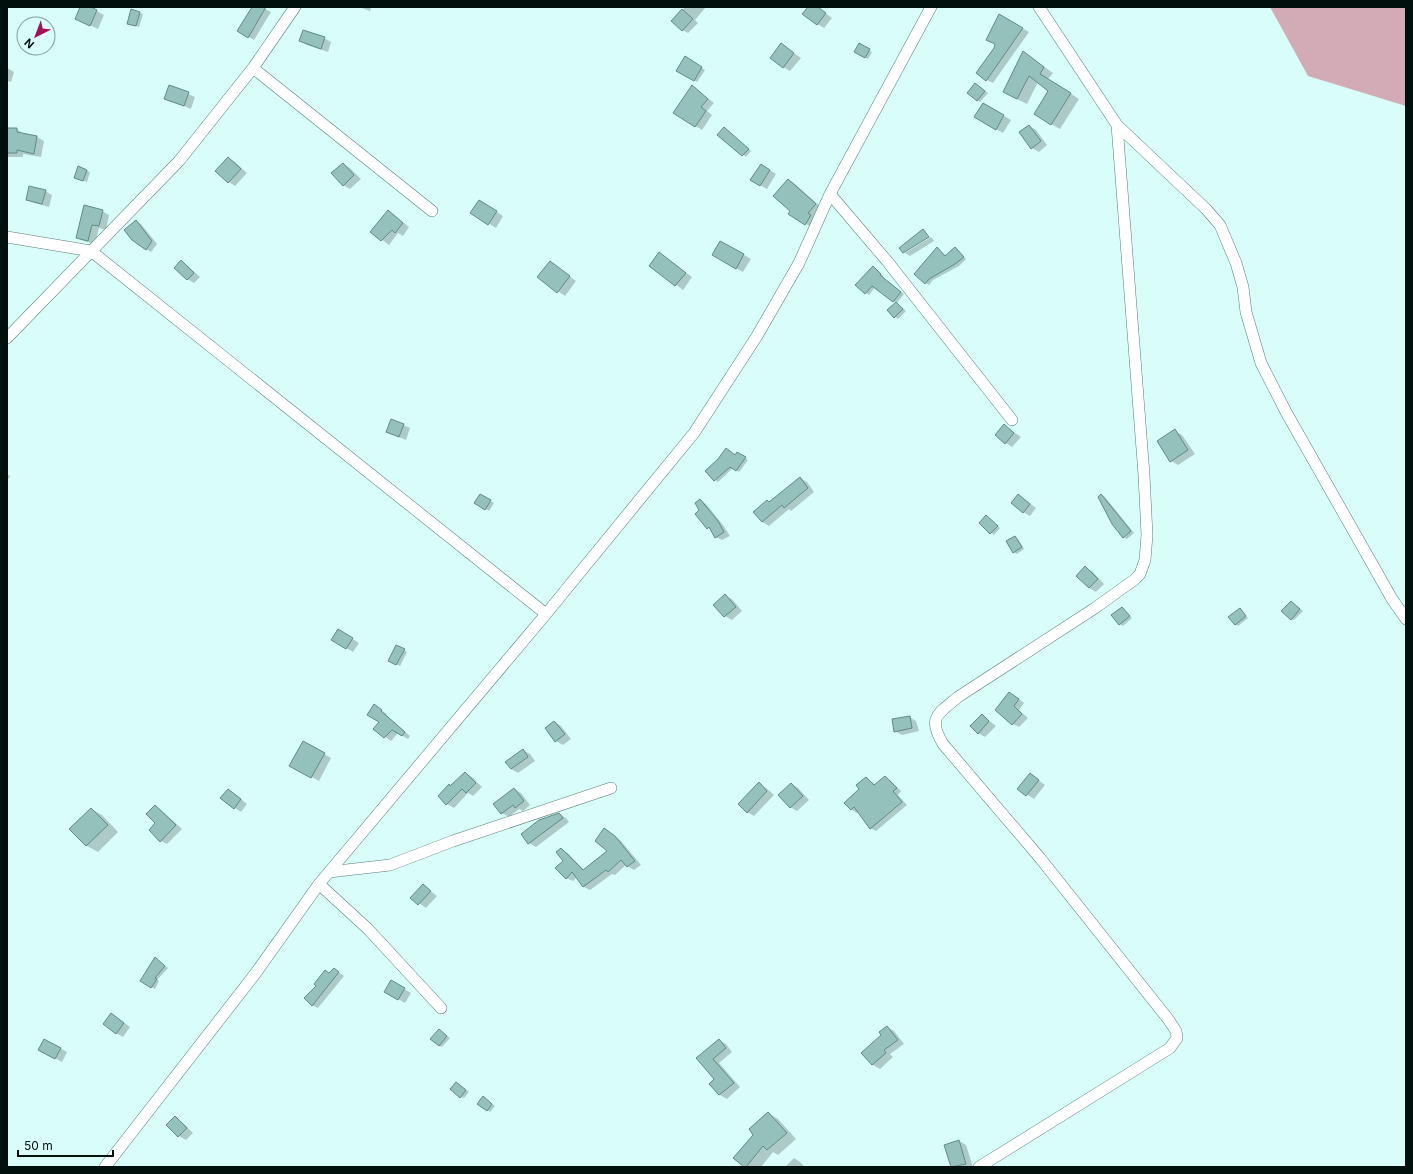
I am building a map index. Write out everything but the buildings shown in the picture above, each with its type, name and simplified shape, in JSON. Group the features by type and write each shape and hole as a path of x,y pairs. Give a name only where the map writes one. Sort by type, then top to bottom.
{"street":[{"path":"7,338 179,161 253,68 295,7"},
{"path":"105,1167 255,974 319,884 546,614 694,433 761,330 798,263 830,194 931,7"},
{"path":"1039,7 1117,125 1206,209 1220,225 1236,263 1246,312 1261,364 1392,599 1406,619"},
{"path":"253,68 432,211"},
{"path":"979,1167 1170,1048 1177,1038 1176,1031 1168,1019 1040,858 943,744 934,724 938,714 958,697 1095,608 1134,580 1140,574 1145,560 1147,535 1144,475 1117,125"},
{"path":"830,194 887,261 1012,420"},
{"path":"7,237 91,251 546,614"},
{"path":"329,872 390,865 453,841 612,788"},
{"path":"319,884 368,929 441,1008"}],"shaded area":[{"path":"1270,7 1406,7 1406,106 1308,76"}]}
